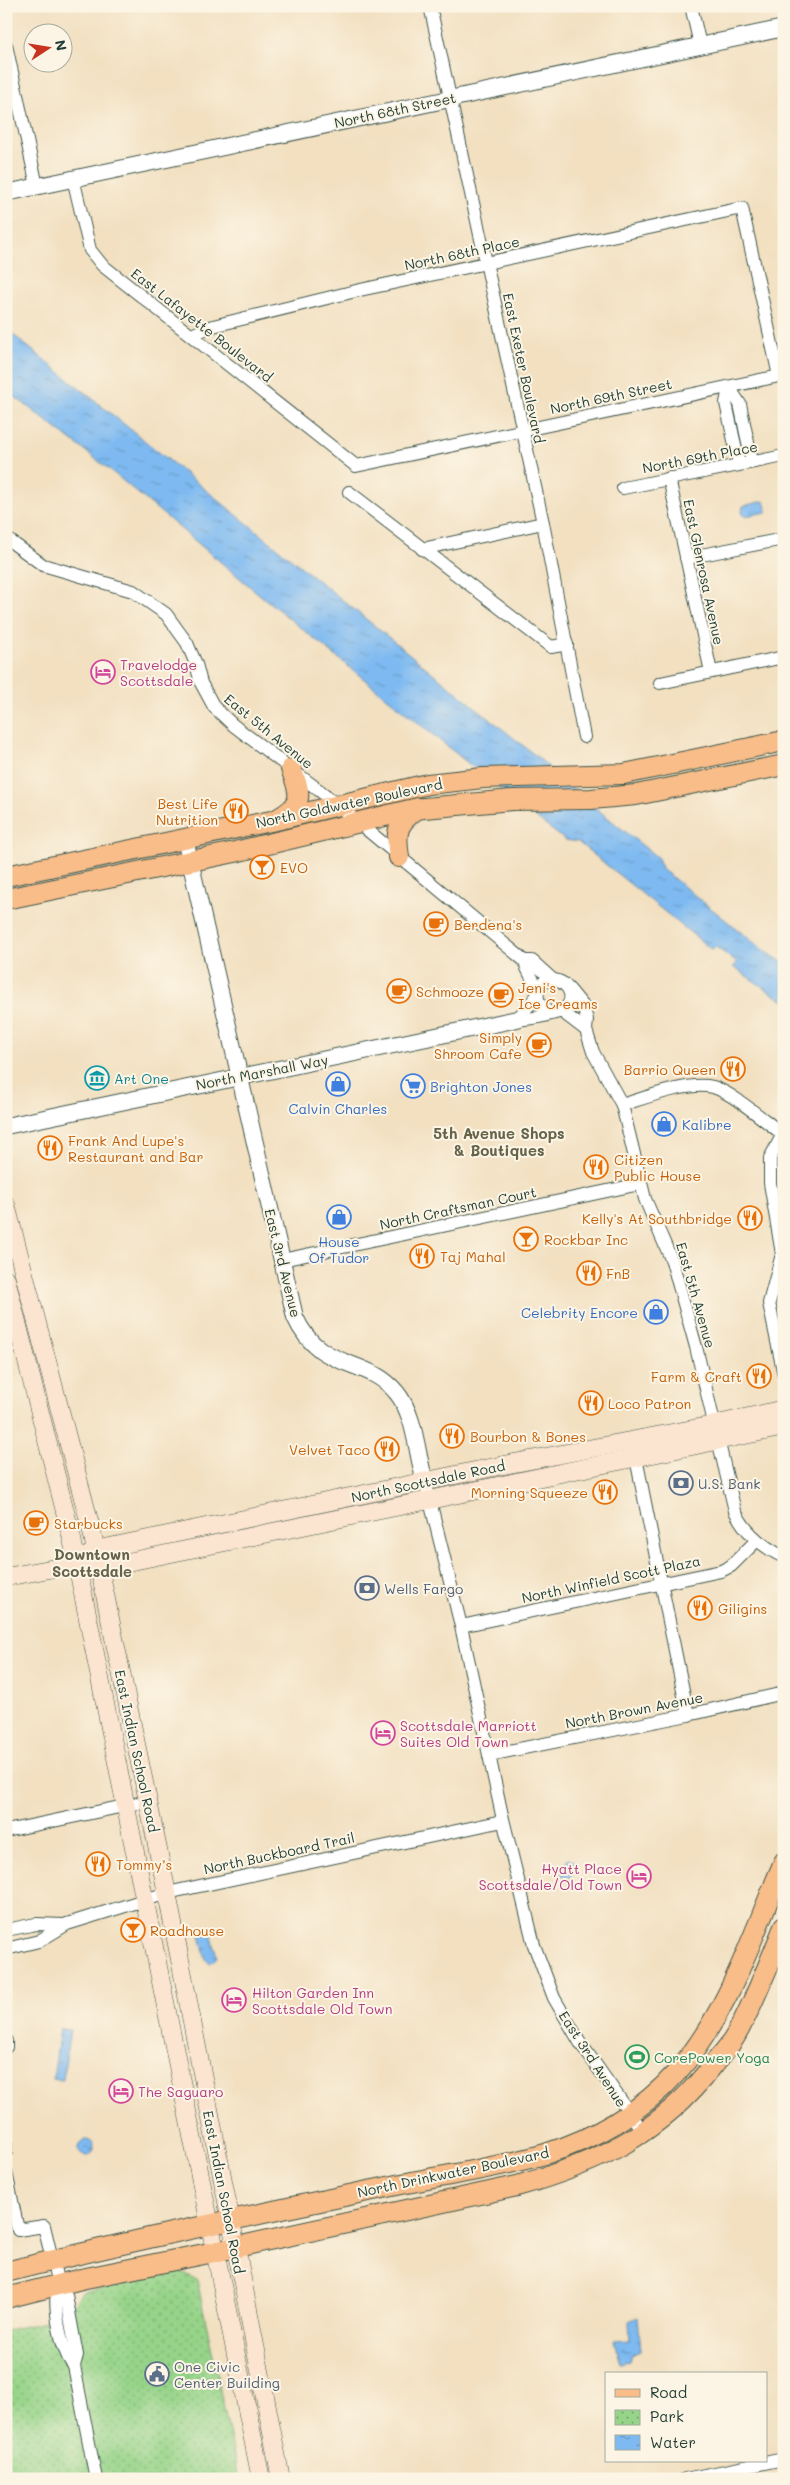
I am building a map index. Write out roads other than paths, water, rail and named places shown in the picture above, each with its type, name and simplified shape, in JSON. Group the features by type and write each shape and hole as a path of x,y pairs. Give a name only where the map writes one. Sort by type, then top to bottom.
{"main road":[{"name":"North Goldwater Boulevard","path":"6,876 276,820 428,784 483,778 644,771 784,741"},
{"name":"North Goldwater Boulevard","path":"6,899 190,861 418,808 512,800 591,799 654,792 784,765"},
{"path":"276,820 293,810 298,802 298,786 291,769"},
{"path":"399,857 398,830 404,818 418,808"},
{"name":"East Indian School Road","path":"6,1204 51,1371 97,1559 167,1893 281,2479"},
{"name":"East Indian School Road","path":"6,1279 77,1564 261,2479"},
{"path":"31,1377 51,1371"},
{"name":"North Scottsdale Road","path":"97,1559 636,1458 784,1409"},
{"name":"North Scottsdale Road","path":"6,1577 77,1564 425,1481 716,1433 784,1427"},
{"name":"North Drinkwater Boulevard","path":"6,2272 51,2260 230,2220 546,2154 610,2126 630,2115 676,2073 714,2020 784,1862"},
{"name":"North Drinkwater Boulevard","path":"6,2298 58,2284 235,2248 435,2204 556,2175 594,2160 644,2133 698,2084 736,2036 784,1927"},
{"path":"435,2204 441,2191 486,2176 498,2164"}],"street":[{"name":"East Exeter Boulevard","path":"430,6 542,523 584,737"},
{"path":"691,6 700,45"},
{"name":"North 68th Street","path":"6,193 784,28"},
{"path":"6,45 37,186"},
{"name":"East Lafayette Boulevard","path":"74,178 90,250 102,265 356,466"},
{"name":"North 68th Place","path":"192,335 209,327 360,290 742,208 782,376"},
{"name":"North 69th Street","path":"356,466 782,376"},
{"path":"729,387 740,404 746,463"},
{"name":"North 69th Place","path":"623,488 784,456"},
{"name":"East Glenrosa Avenue","path":"669,478 711,672"},
{"path":"349,492 422,550 551,647 567,644"},
{"path":"422,550 542,523"},
{"name":"East 5th Avenue","path":"6,538 27,556 43,565 133,591 166,614 187,643 196,664 200,683 214,707 234,725 338,806 526,961 532,961 553,980"},
{"path":"686,558 784,538"},
{"path":"660,683 784,657"},
{"name":"East 3rd Avenue","path":"185,839 295,1317 311,1343 331,1357 368,1372 390,1387 403,1402 409,1416 461,1626 503,1820 529,1929 554,1998 581,2044 644,2133"},
{"name":"East 5th Avenue","path":"526,961 527,968 538,993"},
{"path":"517,1019 538,993 544,982 553,980 562,982 569,989 569,1002 557,1012"},
{"name":"East 5th Avenue","path":"569,989 583,1006 588,1020 586,1030 596,1060 622,1105 640,1184 672,1261 696,1347 735,1511 740,1521 757,1540 784,1557"},
{"path":"538,993 542,1008 557,1012 586,1030"},
{"name":"North Marshall Way","path":"6,1126 517,1019 536,1018 557,1012"},
{"path":"622,1105 687,1088 713,1087 730,1096 784,1134 770,1158 770,1183 782,1254 770,1303 784,1374"},
{"name":"North Craftsman Court","path":"282,1260 640,1184"},
{"path":"636,1458 688,1715"},
{"name":"North Winfield Scott Plaza","path":"461,1626 722,1571 731,1566 757,1540"},
{"name":"North Brown Avenue","path":"489,1755 688,1715 784,1693"},
{"path":"6,1831 148,1801"},
{"name":"North Buckboard Trail","path":"6,1948 39,1940 64,1925 144,1902 167,1893 503,1820"},
{"name":"North Buckboard Trail","path":"6,1930 36,1924 64,1925"},
{"path":"6,2041 6,2047"},
{"path":"6,2131 6,2153"},
{"path":"6,2172 18,2230 44,2226 58,2284 55,2298 66,2356 74,2366 96,2479"},
{"path":"685,2479 784,2459"}],"water":[{"path":"6,329 536,756 658,858 663,870 762,949 784,963 784,1001 733,967 737,963 716,947 712,950 578,842 565,840 532,815 259,594 110,470 6,390"},
{"path":"764,501 767,512 745,516 742,513 743,506"},
{"path":"568,1859 576,1862 570,1878 561,1875"},
{"path":"211,1932 217,1957 211,1963 206,1960 200,1935"},
{"path":"60,2028 70,2029 63,2080 53,2079"},
{"path":"83,2140 89,2140 94,2145 92,2154 83,2156 78,2151 78,2145"},
{"path":"638,2317 641,2351 631,2354 629,2361 620,2363 614,2341 630,2340 629,2321"}],"place":[{"name":"Travelodge Scottsdale","path":"103,672"},
{"name":"Best Life Nutrition","path":"236,811"},
{"name":"EVO","path":"262,867"},
{"name":"Berdena's","path":"436,924"},
{"name":"Schmooze","path":"399,991"},
{"name":"Jeni's Ice Creams","path":"501,995"},
{"name":"Simply Shroom Cafe","path":"539,1045"},
{"name":"Barrio Queen","path":"733,1069"},
{"name":"Art One","path":"97,1078"},
{"name":"Calvin Charles","path":"338,1084"},
{"name":"Brighton Jones","path":"413,1086"},
{"name":"Kalibre","path":"664,1124"},
{"name":"Frank And Lupe's Restaurant and Bar","path":"50,1148"},
{"name":"Citizen Public House","path":"596,1167"},
{"name":"House Of Tudor","path":"339,1217"},
{"name":"Kelly's At Southbridge","path":"750,1218"},
{"name":"Rockbar Inc","path":"526,1239"},
{"name":"Taj Mahal","path":"422,1256"},
{"name":"FnB","path":"589,1273"},
{"name":"Celebrity Encore","path":"656,1312"},
{"name":"Farm & Craft","path":"759,1376"},
{"name":"Loco Patron","path":"591,1403"},
{"name":"Bourbon & Bones","path":"452,1436"},
{"name":"Velvet Taco","path":"387,1449"},
{"name":"U.S. Bank","path":"681,1483"},
{"name":"Morning Squeeze","path":"605,1492"},
{"name":"Starbucks","path":"36,1523"},
{"name":"Wells Fargo","path":"367,1588"},
{"name":"Giligins","path":"700,1608"},
{"name":"Scottsdale Marriott Suites Old Town","path":"383,1733"},
{"name":"Tommy’s","path":"98,1864"},
{"name":"Hyatt Place Scottsdale/Old Town","path":"639,1876"},
{"name":"Roadhouse","path":"133,1930"},
{"name":"Hilton Garden Inn Scottsdale Old Town","path":"234,2000"},
{"name":"CorePower Yoga","path":"637,2057"},
{"name":"The Saguaro","path":"121,2091"},
{"name":"One Civic Center Building","path":"157,2374"}],"district":[{"name":"5th Avenue Shops & Boutiques","path":"499,1142"},
{"name":"Downtown Scottsdale","path":"92,1562"}]}
